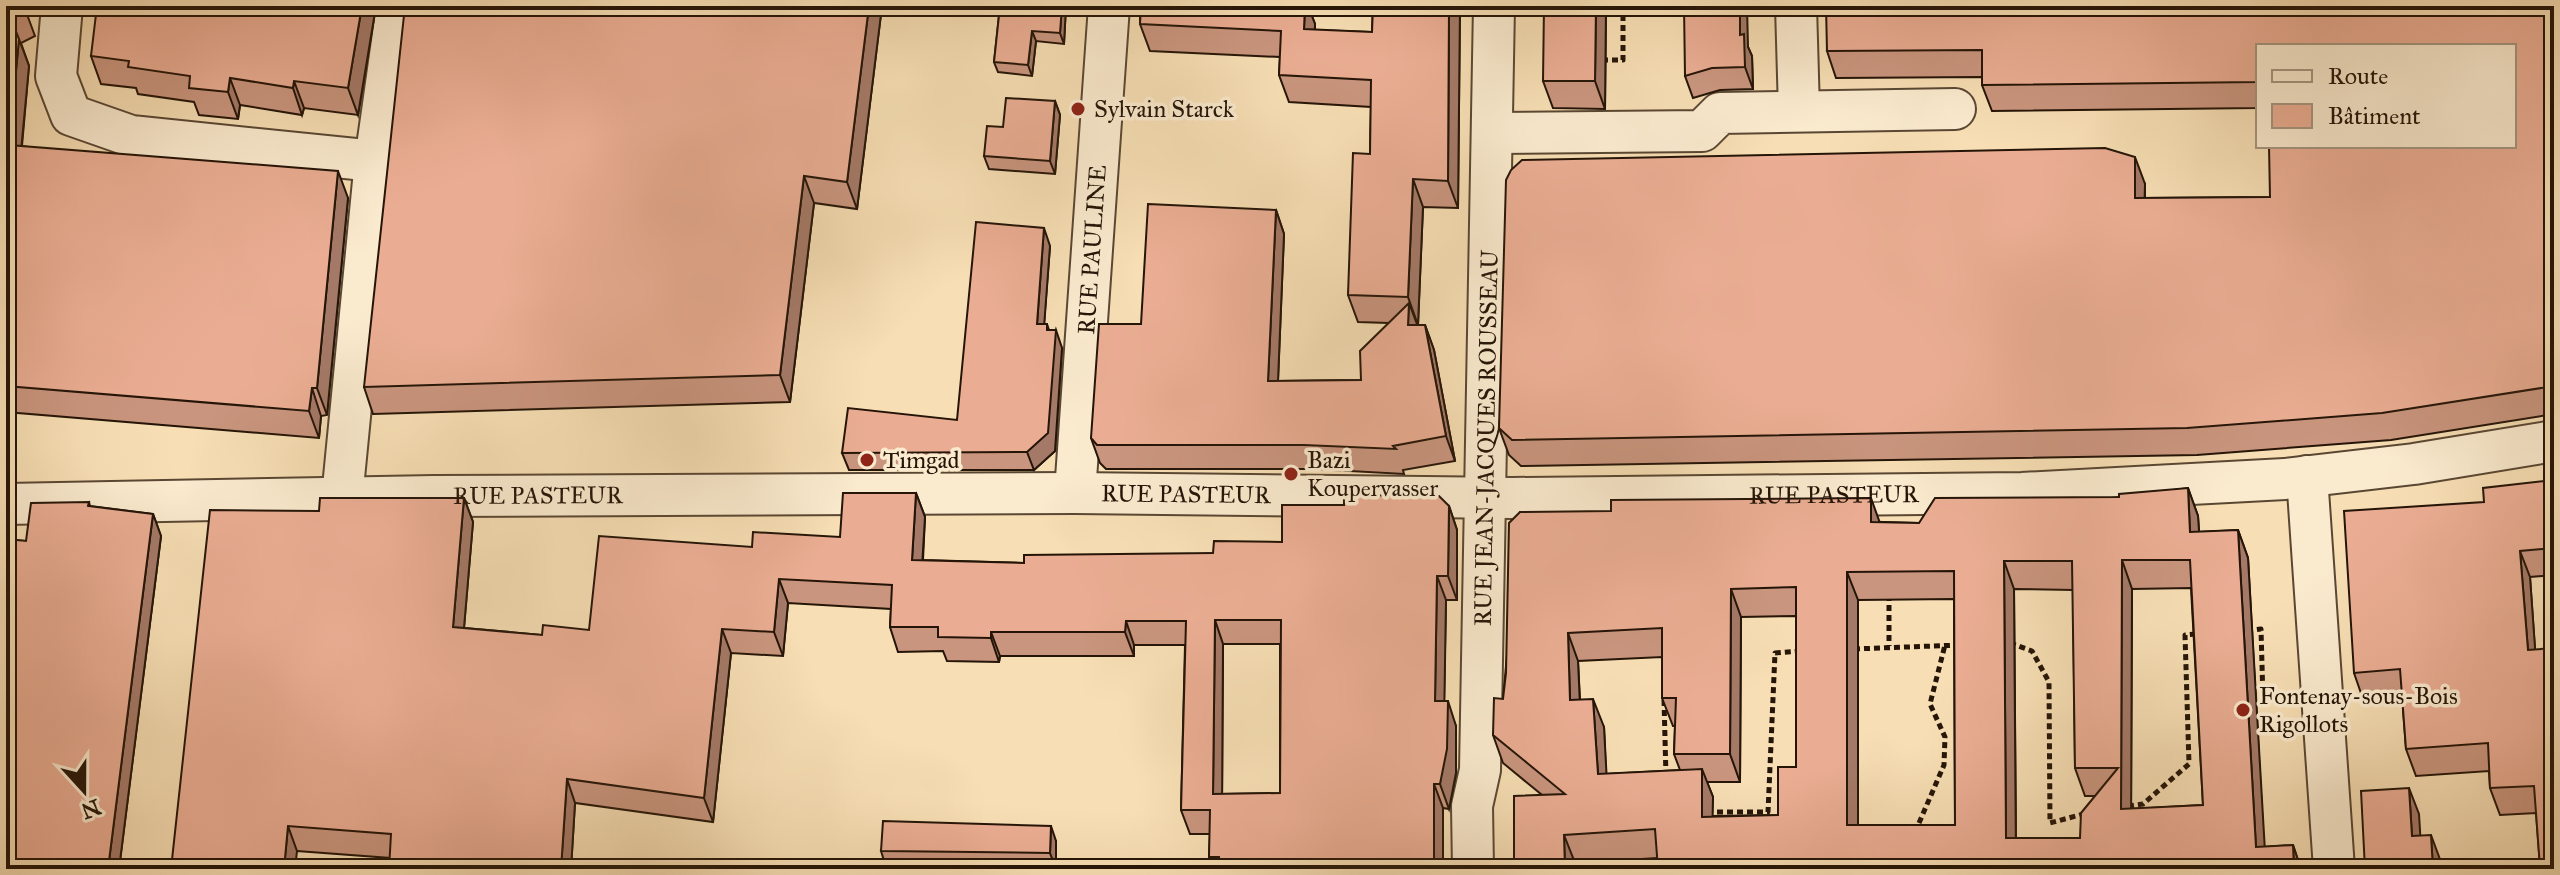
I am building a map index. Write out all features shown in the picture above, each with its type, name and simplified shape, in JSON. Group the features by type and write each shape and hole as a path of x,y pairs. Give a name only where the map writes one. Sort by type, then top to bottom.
{"street":[{"path":"62,6 56,76 71,115 131,136 375,161"},
{"path":"342,498 375,161 397,6"},
{"name":"RUE PAULINE","path":"1075,493 1109,6"},
{"name":"RUE JEAN-JACQUES ROUSSEAU","path":"1473,869 1472,806 1480,770 1487,497 1494,6"},
{"path":"1796,6 1799,111"},
{"path":"1492,133 1702,131 1720,113 1955,109"},
{"name":"RUE PASTEUR","path":"6,504 342,498 1075,493 1487,497 2022,493 2136,489 2307,476 2414,464 2554,441"},
{"path":"2307,476 2334,869"}],"path":[{"path":"1594,60 1623,60 1623,6"},
{"path":"1888,584 1889,646"},
{"path":"2240,631 2261,629 2263,700 2322,697"},
{"path":"2114,808 2143,804 2189,764 2185,635 2202,633"},
{"path":"2002,643 2015,643 2032,651 2049,682 2050,823 2100,810"},
{"path":"1845,649 1964,644"},
{"path":"1919,823 1944,765 1945,737 1930,704 1945,645"},
{"path":"1699,812 1768,812 1775,653 1806,650"},
{"path":"1664,692 1666,785"}],"building":[{"path":"6,6 24,6 25,9 10,17 19,39 9,145 338,171 317,388 312,388 309,411 6,386"},
{"path":"97,6 362,6 348,88 294,81 293,88 230,78 228,92 189,88 190,76 128,67 129,61 91,56"},
{"path":"405,6 694,6 718,9 719,6 869,6 847,182 804,176 780,375 364,387"},
{"path":"1000,6 1062,6 1060,33 1032,31 1028,65 994,62"},
{"path":"1141,6 1305,6 1304,29 1372,32 1373,6 1449,6 1448,181 1413,179 1408,297 1348,295 1353,153 1370,154 1371,80 1279,75 1281,31 1140,24"},
{"path":"1544,6 1596,6 1595,81 1543,81"},
{"path":"1684,6 1740,6 1745,67 1712,68 1685,76"},
{"path":"1826,6 2554,6 2554,386 2382,413 2187,428 1512,440 1499,428 1506,180 1522,160 2105,148 2135,157 2135,198 2270,197 2269,148 2516,148 2516,44 2256,44 2256,82 1982,85 1982,50 1827,51"},
{"path":"1006,98 1055,101 1050,161 984,156 987,126 1003,127"},
{"path":"1148,204 1276,210 1268,381 1361,380 1360,351 1409,303 1408,325 1425,325 1446,436 1393,446 1396,449 1304,445 1097,445 1091,438 1099,324 1141,324"},
{"path":"976,222 1044,228 1037,324 1047,324 1047,330 1056,330 1048,433 1027,452 842,453 848,408 957,420"},
{"path":"2554,480 2554,548 2520,551 2528,650 2554,648 2554,869 2515,869 2540,867 2534,786 2490,788 2488,743 2406,749 2400,669 2354,673 2344,511 2484,502 2483,488"},
{"path":"2188,488 2190,532 2238,530 2256,847 2293,845 2294,869 1658,869 1655,829 1564,835 1565,869 1514,869 1514,796 1565,794 1493,735 1494,698 1503,699 1506,673 1509,523 1520,512 1611,511 1611,500 1871,498 1871,522 1919,523 1935,498 2119,497 2119,494","holes":["2122,560 2190,560 2203,805 2121,809","2004,561 2072,561 2075,768 2118,768 2081,813 2080,838 2006,838","1954,571 1955,825 1847,825 1847,572","1796,587 1796,767 1778,767 1778,815 1702,817 1702,769 1598,774 1593,699 1570,700 1568,633 1662,628 1662,698 1676,698 1674,754 1730,754 1731,589"]},
{"path":"843,493 916,493 912,560 1024,563 1024,555 1213,553 1214,541 1282,542 1282,505 1344,505 1344,495 1439,496 1449,506 1448,576 1437,576 1435,701 1448,701 1447,749 1440,784 1434,784 1434,869 1220,869 1219,857 1209,857 1210,810 1181,810 1186,621 1126,621 1125,632 991,632 991,638 938,637 938,627 890,627 892,585 779,579 774,632 722,629 704,798 567,779 561,869 389,869 391,834 288,826 284,869 171,869 210,510 319,511 320,498 464,498 453,627 542,635 543,625 589,630 599,536 752,547 753,532 840,537","holes":["1215,620 1281,620 1280,793 1213,794"]},
{"path":"89,502 88,506 153,514 108,869 6,869 6,705 14,644 6,644 6,539 26,541 31,503"},
{"path":"2409,788 2412,836 2431,835 2433,869 2365,869 2361,791"},
{"path":"883,821 1051,826 1050,853 881,851"}],"place":[{"name":"Sylvain Starck","path":"1078,109"},
{"name":"Timgad","path":"867,460"},
{"name":"Bazi Koupervasser","path":"1291,474"},
{"name":"Fontenay-sous-Bois Rigollots","path":"2243,710"}]}
